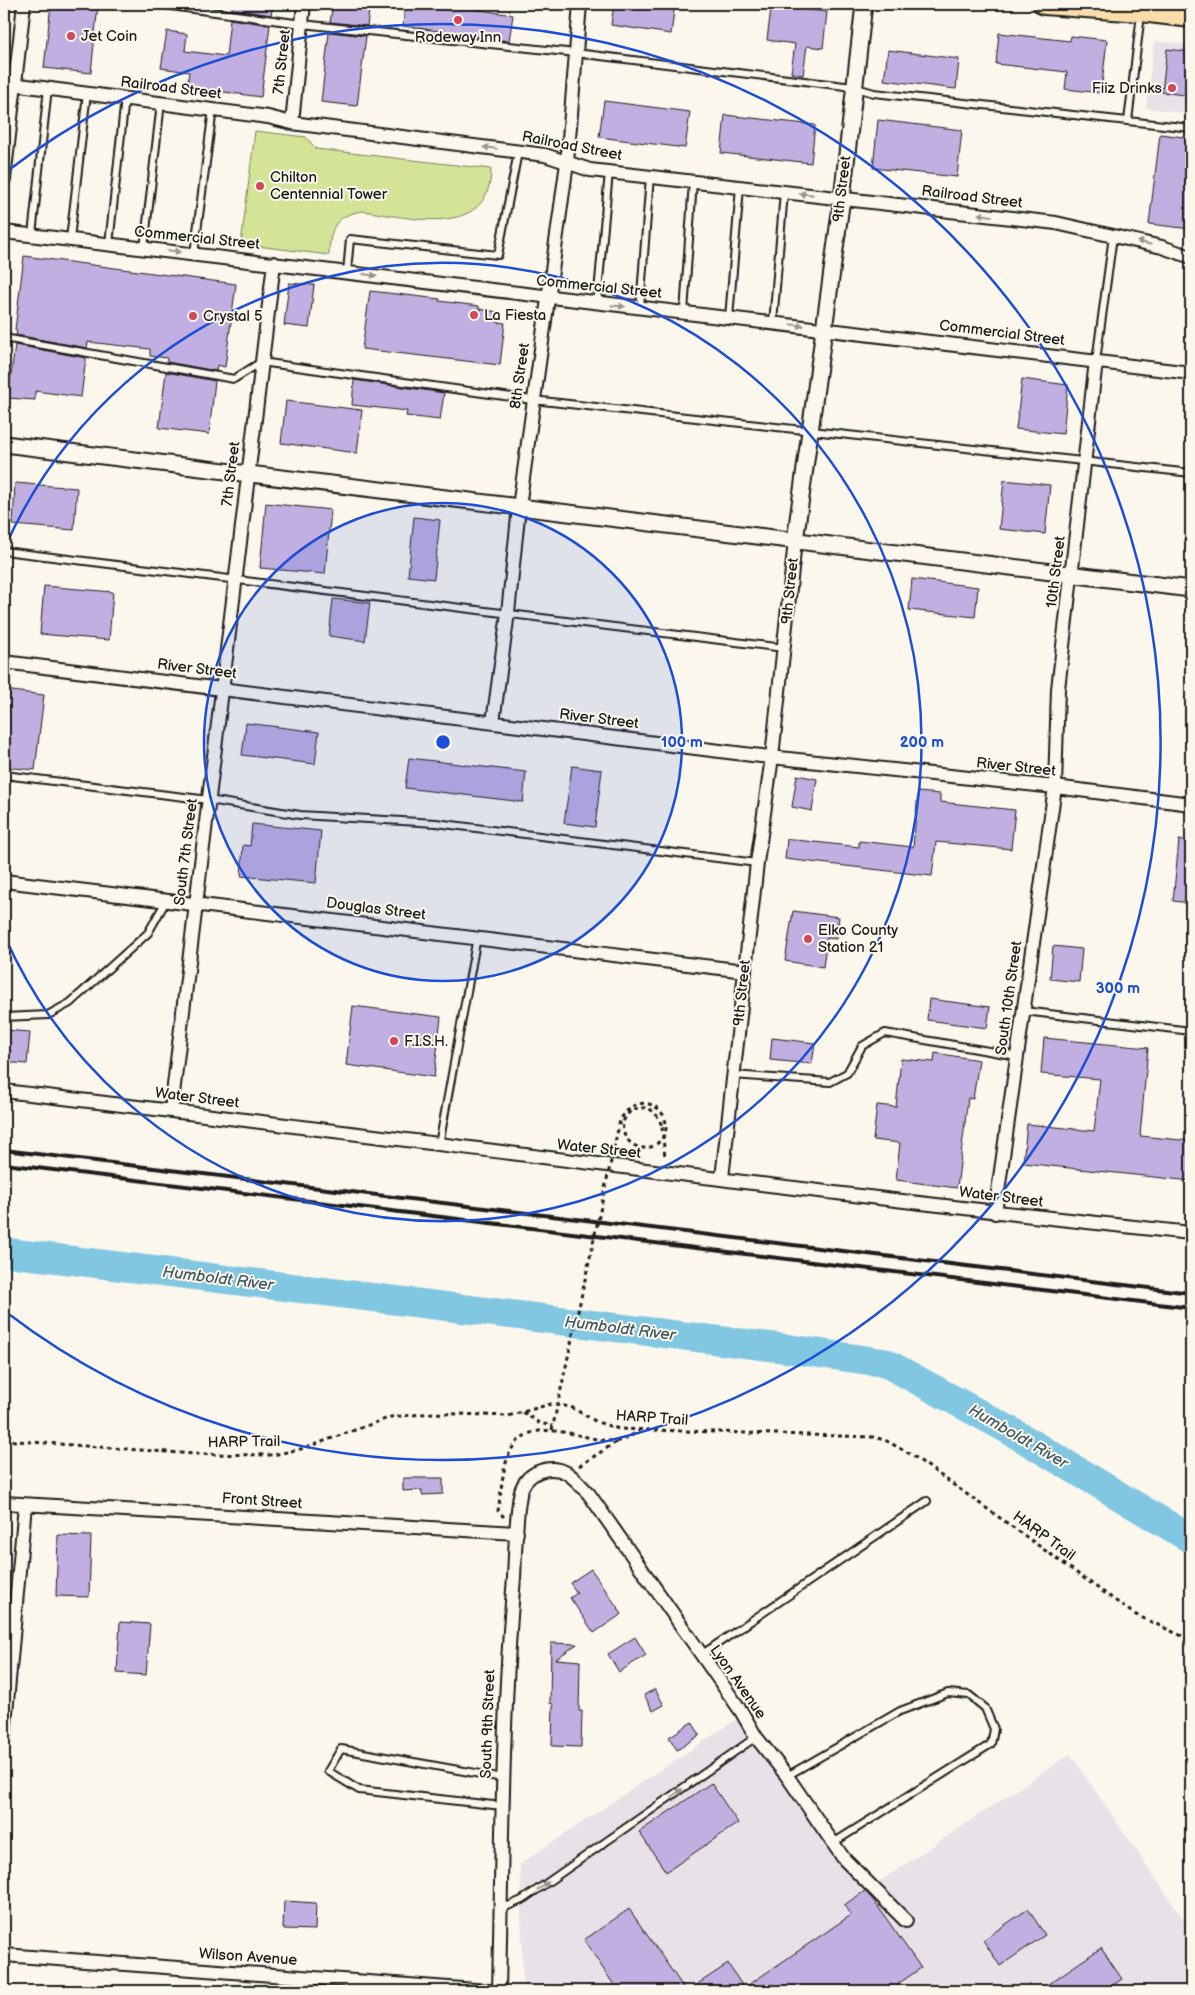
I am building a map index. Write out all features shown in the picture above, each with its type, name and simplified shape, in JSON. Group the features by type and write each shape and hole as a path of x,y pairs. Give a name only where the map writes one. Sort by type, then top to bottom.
{"main road":[{"path":"1044,4 1142,7 1191,17"}],"street":[{"path":"4,179 10,83 24,4"},
{"name":"7th Street","path":"292,123 304,4"},
{"name":"8th Street","path":"493,722 533,400 567,163 580,4"},
{"name":"9th Street","path":"722,1178 757,863 772,756 795,541 842,198 853,87 864,4"},
{"name":"Railroad Street","path":"10,83 268,117 292,123 545,155 590,170 1056,223 1162,247 1191,257"},
{"name":"Commercial Street","path":"4,232 274,262 547,298 823,328 1191,373"},
{"name":"7th Street","path":"222,689 274,262"},
{"name":"10th Street","path":"1055,787 1058,689 1096,361"},
{"path":"4,444 1191,589"},
{"name":"River Street","path":"4,662 772,756 1191,804"},
{"name":"South 7th Street","path":"170,1110 183,1019 222,689"},
{"name":"South 10th Street","path":"995,1213 1055,787"},
{"name":"Douglas Street","path":"4,881 745,971"},
{"name":"Water Street","path":"4,1091 995,1213 1191,1233"},
{"name":"South 9th Street","path":"499,1991 507,1661 522,1488 533,1474 543,1469 559,1470 568,1474"},
{"name":"Lyon Avenue","path":"568,1474 589,1494 700,1656 741,1711 756,1738 787,1776 844,1859 906,1921"},
{"name":"Front Street","path":"4,1503 517,1533"},
{"path":"4,1735 25,1505"},
{"name":"Wilson Avenue","path":"4,1955 489,1991"}],"lane":[{"path":"156,4 302,24 576,53 853,87 874,93 1191,128"},
{"path":"1128,121 1142,7"},
{"path":"32,235 48,88"},
{"path":"70,239 87,93"},
{"path":"109,244 125,98"},
{"path":"144,248 161,103"},
{"path":"194,254 213,110"},
{"path":"347,272 350,239 498,255 518,152"},
{"path":"597,303 609,172"},
{"path":"640,308 650,176"},
{"path":"684,313 693,181"},
{"path":"730,318 740,186"},
{"path":"773,323 784,192"},
{"path":"1096,361 1113,236"},
{"path":"4,338 234,379 262,362 533,400 1191,473"},
{"path":"4,551 784,648"},
{"path":"4,775 209,800 300,815 436,823 757,863"},
{"path":"4,1018 48,1015 70,1003 148,933 166,901"},
{"path":"439,1145 477,937"},
{"path":"1024,1011 1191,1031"},
{"path":"733,1074 830,1082 846,1073 862,1046 884,1033 1017,1056"},
{"path":"700,1656 927,1501"},
{"path":"787,1776 900,1711 948,1693 968,1695 985,1708 994,1729 991,1744 833,1843"},
{"path":"500,1909 522,1900 756,1738"},
{"path":"502,1806 359,1790 328,1772 340,1749 503,1778"}],"path":[{"path":"552,1430 620,1120 631,1106 639,1103 653,1105 660,1111 666,1126 664,1134 654,1145 638,1147 632,1144 624,1132 624,1122 633,1110 639,1107 652,1110 661,1121 662,1128 665,1143 664,1158"},
{"name":"HARP Trail","path":"4,1440 194,1454 258,1456 289,1452 375,1422 408,1414 433,1413 494,1417 523,1412 551,1404 571,1407 607,1426 639,1431 858,1436 885,1440 912,1455 1134,1614 1191,1640"},
{"path":"523,1412 534,1420 553,1426"},
{"path":"568,1474 619,1441"}],"shaded area":[{"path":"1154,41 1191,45 1191,114 1146,108"},
{"path":"737,1719 866,1887 882,1880 1070,1754 1191,1930 1191,1991 523,1991 520,1864"}],"green space":[{"path":"255,131 306,137 316,149 491,169 487,192 477,207 462,216 443,219 401,217 363,211 353,213 340,220 336,225 331,238 329,255 241,244"}],"building":[{"name":"Jet Coin","path":"51,4 98,4 91,73 44,68"},
{"path":"232,4 273,4 271,15 232,9"},
{"path":"333,4 370,4 367,26 330,22"},
{"name":"Rodeway Inn","path":"405,4 441,4 513,15 509,41 403,26"},
{"path":"614,4 675,4 671,34 611,25"},
{"path":"786,7 827,12 823,48 807,46 803,75 791,73 795,44 767,40 771,8 786,9"},
{"path":"230,19 270,25 261,97 187,87 189,72 161,68 167,31 187,34 185,51 226,56"},
{"path":"329,32 366,36 357,106 321,102"},
{"path":"999,33 1070,41 1071,36 1107,40 1101,93 1065,89 1067,72 996,64"},
{"path":"1167,49 1191,52 1191,96 1162,92"},
{"path":"888,50 959,59 956,89 884,80"},
{"path":"604,101 690,112 685,148 599,137"},
{"path":"725,115 815,125 811,163 721,153"},
{"path":"878,120 962,130 957,177 873,168"},
{"path":"1160,134 1191,138 1191,229 1149,224"},
{"path":"24,256 236,284 225,367 217,365 216,371 167,362 167,358 150,356 150,349 88,342 87,348 16,335"},
{"path":"289,283 314,285 309,328 284,325"},
{"path":"370,291 440,299 439,301 479,306 479,309 498,312 497,322 505,323 500,365 362,349"},
{"path":"15,345 86,358 81,397 35,391 35,400 8,398"},
{"path":"166,372 215,381 209,434 159,428"},
{"path":"1022,379 1068,385 1063,434 1016,429"},
{"path":"354,380 444,393 440,420 406,416 407,411 352,405"},
{"path":"286,401 362,410 357,453 281,443"},
{"path":"1004,480 1050,485 1045,534 999,529"},
{"path":"15,483 77,488 74,530 13,525"},
{"path":"266,503 331,510 325,574 260,568"},
{"path":"414,517 440,520 434,579 408,576"},
{"path":"912,579 978,587 975,617 909,610"},
{"path":"44,586 113,592 109,640 40,634"},
{"path":"333,599 370,603 365,641 329,636"},
{"path":"4,690 44,695 35,770 4,767"},
{"path":"246,723 319,732 315,764 242,755"},
{"path":"409,758 526,772 523,802 405,788"},
{"path":"572,766 602,770 595,827 564,823"},
{"path":"797,775 817,779 812,811 792,807"},
{"path":"918,792 940,794 940,802 1015,810 1011,849 936,842 932,876 785,859 787,839 859,847 859,841 913,847"},
{"path":"252,824 321,831 316,883 241,876 243,845 250,846"},
{"path":"1179,840 1191,842 1191,903 1173,901"},
{"name":"Elko County Station 21","path":"793,911 839,917 836,939 827,938 823,967 785,961"},
{"path":"1053,946 1082,949 1079,982 1050,979"},
{"path":"929,999 990,1007 987,1028 927,1020"},
{"name":"F.I.S.H.","path":"353,1006 441,1017 434,1077 346,1065"},
{"path":"4,1030 30,1032 27,1064 4,1062"},
{"path":"772,1038 815,1043 812,1064 770,1060"},
{"path":"1044,1038 1148,1048 1140,1136 1191,1141 1191,1181 1023,1163 1027,1124 1094,1131 1100,1079 1041,1074"},
{"path":"935,1053 979,1060 973,1099 968,1098 957,1188 896,1180 900,1143 873,1140 877,1105 896,1107 901,1059 934,1062"},
{"path":"403,1478 443,1478 443,1494 422,1495 422,1490 403,1491"},
{"path":"58,1535 91,1536 89,1597 56,1596"},
{"path":"591,1569 622,1614 594,1633 570,1598 577,1593 570,1583"},
{"path":"120,1622 150,1624 146,1675 117,1673"},
{"path":"635,1637 646,1655 619,1672 608,1654"},
{"path":"551,1643 577,1644 556,1659 580,1661 579,1711 582,1711 581,1747 552,1746 553,1704 550,1703"},
{"path":"655,1689 664,1705 653,1711 644,1695"},
{"path":"692,1722 700,1735 677,1750 669,1737"},
{"path":"711,1783 738,1823 666,1872 639,1832"},
{"path":"865,1891 921,1968 898,1984 903,1991 687,1991 728,1964 744,1988 851,1915 844,1905"},
{"path":"284,1901 316,1903 315,1930 283,1929"},
{"path":"629,1909 686,1991 618,1991 584,1940"},
{"path":"1028,1909 1045,1935 1000,1966 983,1940"},
{"path":"1101,1948 1122,1979 1104,1991 1038,1991"}],"waterway":[{"name":"Humboldt River","path":"4,1252 790,1349 886,1363 1009,1430 1191,1539"}],"railway":[{"path":"4,1150 1191,1293"},
{"path":"4,1164 1191,1308"}],"place":[{"name":"Rodeway Inn","path":"458,20"},
{"name":"Jet Coin","path":"71,36"},
{"name":"Fiiz Drinks","path":"1172,88"},
{"name":"Chilton Centennial Tower","path":"260,186"},
{"name":"La Fiesta","path":"474,315"},
{"name":"Crystal 5","path":"193,316"},
{"name":"Elko County Station 21","path":"808,939"},
{"name":"F.I.S.H.","path":"394,1041"}]}
